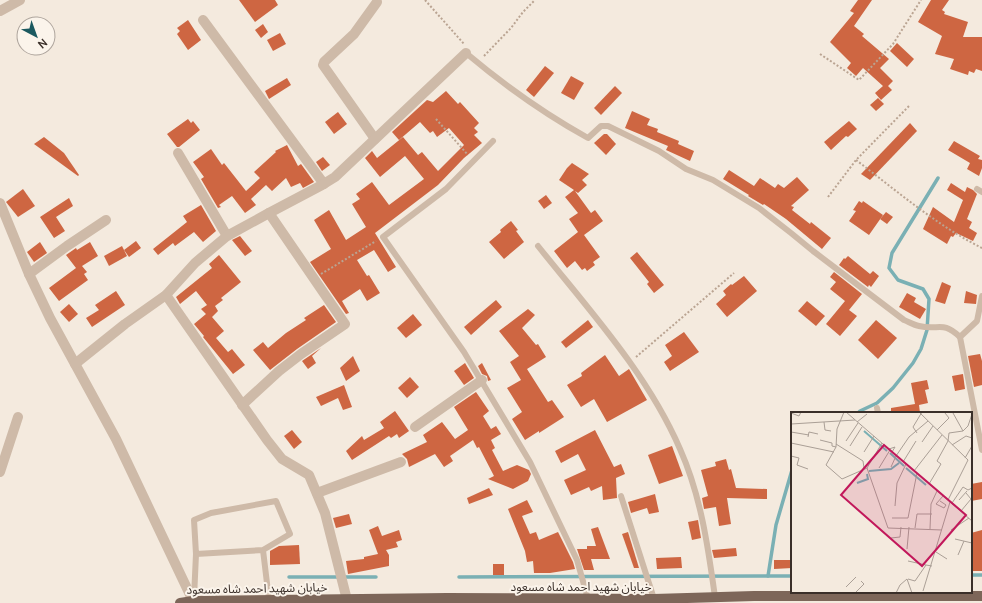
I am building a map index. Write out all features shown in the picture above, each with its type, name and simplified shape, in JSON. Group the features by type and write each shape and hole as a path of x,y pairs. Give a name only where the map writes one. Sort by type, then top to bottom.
{"main road":[{"name":"خیابان شهید احمد شاه مسعود","path":"180,603 194,600 447,601 588,598 615,600 715,597 754,600 832,597 889,600 911,594 924,600 982,596"}],"street":[{"path":"0,11 20,0"},
{"path":"375,139 323,64 354,34 377,2"},
{"path":"203,20 324,184"},
{"path":"75,364 125,324 166,295 195,263 227,236 324,184 346,167 466,53"},
{"path":"178,154 227,236"},
{"path":"0,203 29,274 50,318 116,438 194,600"},
{"path":"242,405 279,371 345,324 269,213"},
{"path":"29,274 66,246 106,220"},
{"path":"166,295 242,405 282,459 309,475 326,513 347,600"},
{"path":"415,427 482,380"},
{"path":"0,472 18,417"},
{"path":"317,493 401,462"}],"lane":[{"path":"466,53 532,104 588,138 601,126 608,126 659,151 686,169 713,180 759,208 836,269 904,320 918,326 946,327 952,329 960,337 982,450"},
{"path":"493,140 446,190 383,237 464,352 530,462 577,560 588,598"},
{"path":"538,246 629,362 648,388 663,414 681,451 697,499 709,554 715,597"},
{"path":"960,337 980,322 982,296"},
{"path":"621,496 654,599"},
{"path":"194,600 196,554 194,520 211,513 276,501 290,534 263,550 196,554"},
{"path":"263,550 269,600"}],"path":[{"path":"425,0 466,46 466,53"},
{"path":"477,63 511,28 523,12 536,0"},
{"path":"820,54 859,80 893,44 921,0"},
{"path":"828,197 856,160 910,105"},
{"path":"436,119 473,160"},
{"path":"856,160 952,232 982,248"},
{"path":"313,278 383,237"},
{"path":"629,362 734,273"}],"building":[{"path":"239,0 275,0 278,5 255,22"},
{"path":"858,0 872,0 854,26 864,34 862,36 889,59 880,68 893,81 888,86 892,90 881,100 875,93 883,86 863,68 856,76 847,68 851,63 830,42 854,13 850,11"},
{"path":"931,0 949,0 942,10 945,12 944,14 968,22 963,37 982,37 982,71 976,69 974,73 969,71 968,75 950,69 954,59 935,54 942,36 918,22"},
{"path":"188,20 201,40 188,50 177,34 180,31 177,28"},
{"path":"263,24 268,32 261,38 255,30"},
{"path":"280,33 286,44 273,51 267,40"},
{"path":"897,43 914,59 907,67 890,51"},
{"path":"545,66 554,73 534,97 526,90"},
{"path":"571,76 584,83 574,100 561,93"},
{"path":"287,78 291,85 269,99 265,91"},
{"path":"615,86 622,93 601,115 594,108"},
{"path":"446,91 458,104 460,102 479,123 474,128 478,132 474,135 482,143 464,158 438,185 375,233 396,267 388,272 374,250 357,260 367,276 369,275 380,293 367,301 360,289 342,301 349,313 346,314 310,262 331,249 314,220 329,210 346,240 366,227 352,204 360,199 356,194 372,182 389,205 424,179 405,156 380,177 365,158 372,151 377,158 403,137 418,155 422,152 438,171 464,145 449,128 437,137 433,131 430,133 420,122 399,140 392,132 427,100 433,102"},
{"path":"878,98 884,104 876,111 870,105"},
{"path":"632,111 650,119 647,125 658,129 657,132 679,141 678,144 694,151 690,161 666,150 668,146 625,128"},
{"path":"338,112 347,124 334,134 325,122"},
{"path":"188,119 191,123 193,121 200,130 177,147 167,134"},
{"path":"849,121 857,129 848,137 846,136 831,150 824,142"},
{"path":"910,123 917,131 870,180 861,174"},
{"path":"604,134 607,134 616,144 606,155 594,143"},
{"path":"44,137 64,153 79,175 78,176 34,144"},
{"path":"954,141 980,156 978,159 982,160 982,168 979,176 967,169 970,163 948,150"},
{"path":"287,145 298,166 301,164 314,182 303,188 300,183 291,187 286,178 272,191 266,185 251,199 256,205 245,213 232,196 219,205 221,207 218,208 201,179 204,177 193,162 211,149 222,165 224,163 246,191 260,178 254,172 276,152 275,151"},
{"path":"323,157 330,165 322,171 316,162"},
{"path":"572,163 589,174 582,180 587,185 578,193 575,191 591,213 595,210 603,221 584,235 600,257 593,262 595,265 587,271 585,268 582,270 575,261 567,268 554,251 578,232 569,219 578,213 565,197 574,190 559,180"},
{"path":"729,170 754,186 760,178 775,188 778,184 784,188 797,177 809,190 791,206 794,207 792,210 810,224 811,222 831,238 822,249 786,219 723,179"},
{"path":"951,183 965,192 967,187 977,194 967,219 972,222 969,228 977,233 973,241 956,233 953,237 951,236 947,244 923,229 933,207 954,222 963,200 947,190"},
{"path":"23,189 35,206 18,217 6,202"},
{"path":"546,195 552,203 544,209 538,201"},
{"path":"69,198 73,206 56,217 65,231 54,238 40,217"},
{"path":"859,201 862,203 863,201 883,215 869,235 849,221 856,211 853,210"},
{"path":"201,205 216,231 203,242 194,232 175,246 173,243 158,255 153,249 187,222 183,216"},
{"path":"886,212 893,217 887,224 880,219"},
{"path":"511,221 518,230 516,231 524,242 504,259 489,242"},
{"path":"240,236 252,251 245,256 232,240"},
{"path":"136,241 141,248 129,257 124,250"},
{"path":"40,242 47,253 34,262 27,252"},
{"path":"90,242 98,256 82,266 87,272 84,274 88,280 59,301 49,288 76,268 66,255 76,248 77,250"},
{"path":"122,246 127,256 109,266 104,256"},
{"path":"637,252 664,285 654,293 647,284 649,282 630,258"},
{"path":"219,255 241,282 221,298 223,300 215,306 218,311 212,317 224,331 216,338 228,352 232,349 245,365 233,374 194,324 206,314 201,309 207,305 196,291 180,304 176,297 212,268 209,264"},
{"path":"848,256 870,274 873,271 879,276 871,287 869,285 868,287 839,265 844,258 845,259"},
{"path":"834,272 862,294 849,310 857,316 840,336 826,324 845,301 830,289 836,282 830,277"},
{"path":"744,276 757,291 727,317 716,304 726,295 723,291"},
{"path":"942,282 951,286 945,304 935,301"},
{"path":"116,291 125,305 92,327 86,318 99,310 95,305"},
{"path":"966,291 977,295 976,304 964,303"},
{"path":"907,293 916,298 914,302 926,309 920,319 899,307"},
{"path":"496,300 502,307 471,335 464,327"},
{"path":"807,301 825,316 816,326 798,311"},
{"path":"69,304 78,314 69,322 60,312"},
{"path":"324,305 336,322 270,370 253,350 263,342 268,348 286,333 306,320 304,318"},
{"path":"528,309 535,315 522,328 536,345 538,344 546,357 527,369 548,402 552,400 564,417 525,440 512,419 522,412 507,388 521,380 510,362 519,356 499,331"},
{"path":"413,314 422,325 406,338 397,328"},
{"path":"588,320 593,327 566,348 561,342"},
{"path":"876,320 897,338 878,359 858,340"},
{"path":"684,332 699,352 670,371 664,362 672,356 665,345"},
{"path":"321,348 312,356 316,363 308,369 302,361"},
{"path":"980,354 982,361 982,385 974,387 968,356"},
{"path":"605,355 619,376 629,369 647,400 607,422 594,399 581,407 567,385 582,376 581,373"},
{"path":"353,356 360,371 346,381 340,368"},
{"path":"465,363 474,378 464,385 454,371"},
{"path":"482,363 491,380 488,381 487,376 482,374 478,366"},
{"path":"963,374 965,389 955,391 952,376"},
{"path":"410,377 419,387 407,398 398,388"},
{"path":"927,380 929,389 925,390 928,403 919,405 920,412 891,412 891,408 915,404 911,383"},
{"path":"344,385 352,407 343,410 338,398 321,406 316,397"},
{"path":"476,392 489,411 483,416 491,429 496,426 501,434 491,440 495,448 492,450 503,471 517,465 529,470 531,474 528,481 513,489 488,479 494,476 479,447 477,448 473,440 450,456 453,461 444,467 435,454 409,467 407,459 402,454 427,442 423,435 442,422 455,439 468,430 454,407"},
{"path":"395,411 409,431 399,438 397,434 391,438 389,436 352,460 346,451 362,436 364,440 384,428 380,422"},
{"path":"292,430 302,442 294,449 284,436"},
{"path":"595,430 614,467 621,464 625,474 616,478 617,498 603,500 602,486 591,491 589,487 571,495 564,480 586,470 578,454 561,463 555,451"},
{"path":"672,446 683,476 659,484 648,455"},
{"path":"726,459 729,470 731,469 736,488 767,489 767,499 727,498 731,524 719,526 716,507 704,509 702,498 708,496 701,470 716,466 715,462"},
{"path":"982,482 982,499 972,501 972,484"},
{"path":"489,488 493,495 469,504 467,498"},
{"path":"655,494 659,512 649,514 647,508 631,513 628,502"},
{"path":"527,500 533,512 522,516 530,534 536,532 539,540 558,532 575,569 550,573 534,573 533,561 527,562 525,551 508,509"},
{"path":"349,514 352,524 336,528 333,518"},
{"path":"698,520 701,538 692,540 688,522"},
{"path":"378,526 382,536 399,530 402,540 396,542 398,547 386,550 389,555 389,566 348,574 346,561 364,559 364,557 378,554 369,530"},
{"path":"598,527 610,559 591,559 594,570 584,570 577,549 587,549 587,546 596,546 591,529"},
{"path":"982,530 982,571 972,571 972,533"},
{"path":"628,532 639,568 634,568 622,534"},
{"path":"299,545 300,564 270,565 270,551 279,546"},
{"path":"736,548 737,556 714,558 712,550"},
{"path":"681,557 682,568 657,569 656,558"},
{"path":"774,560 791,560 791,568 774,569"},
{"path":"493,564 504,564 504,575 493,575"}],"waterway":[{"path":"859,412 877,403 893,388 913,363 921,349 927,330 929,299 923,289 898,280 889,268 892,253 938,178"},
{"path":"768,576 776,525 791,473"},
{"path":"972,575 982,575"},
{"path":"459,577 791,576"},
{"path":"289,577 376,577"}]}
